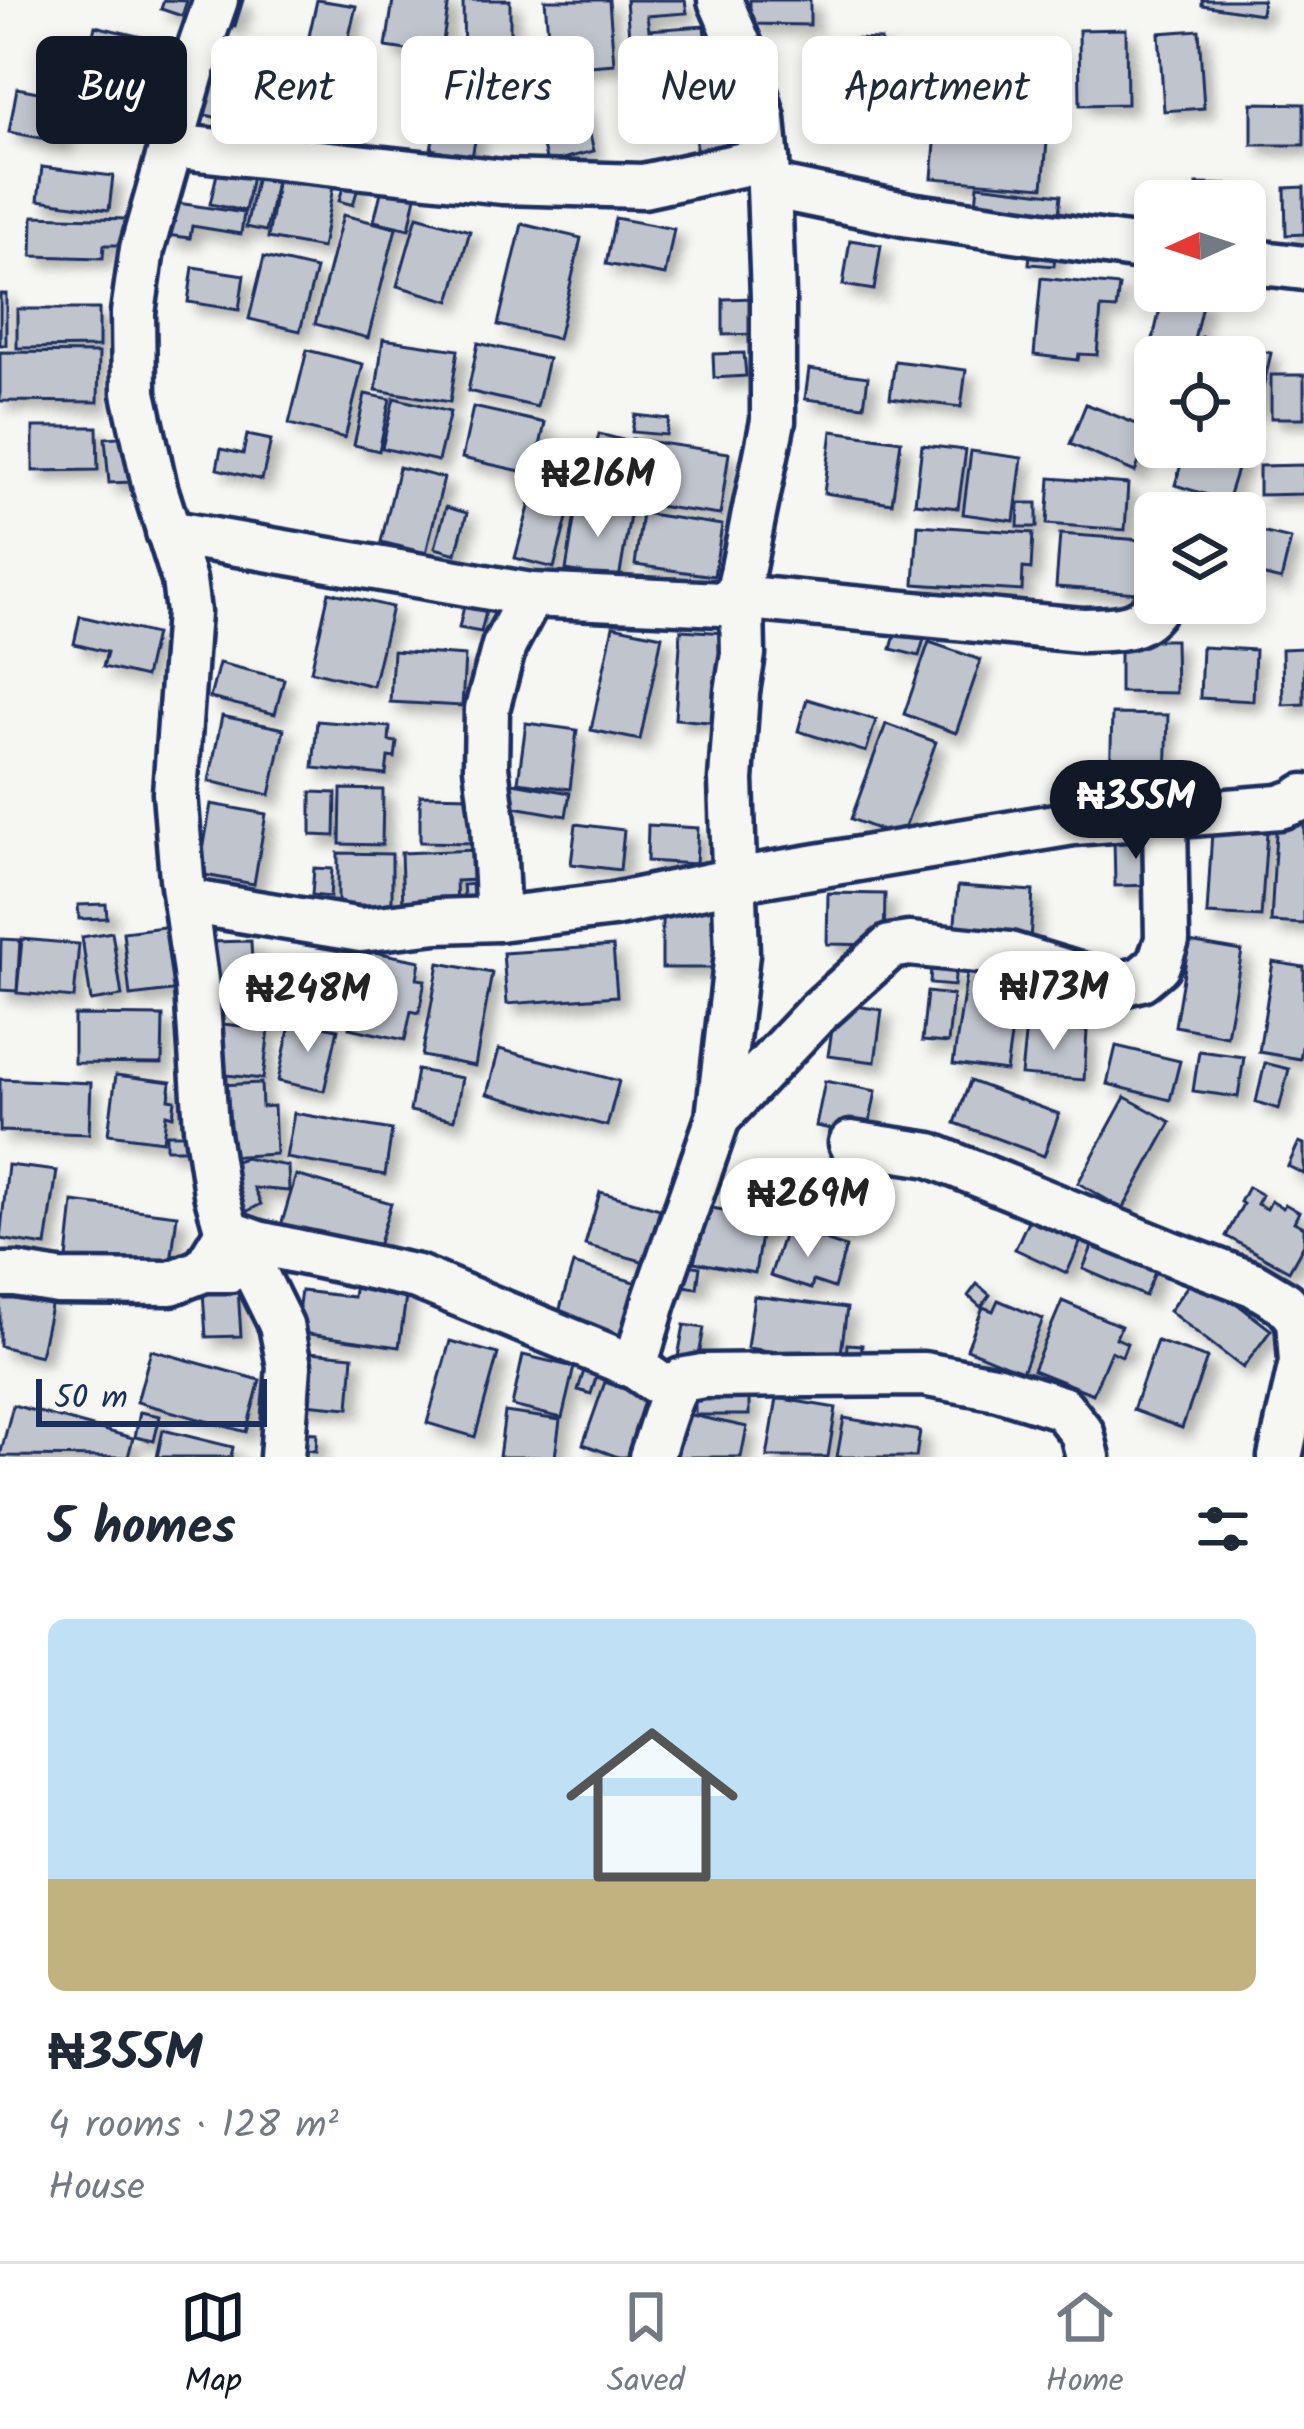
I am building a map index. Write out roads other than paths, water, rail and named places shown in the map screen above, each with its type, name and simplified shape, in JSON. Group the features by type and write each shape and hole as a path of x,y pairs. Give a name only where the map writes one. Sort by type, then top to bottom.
{"street":[{"path":"216,0 142,249 133,314 134,394 184,580 188,612 175,793 197,987 206,1126 227,1232 254,1270 281,1325 289,1366 282,1457"},
{"path":"635,1367 718,1118 737,954 731,780 743,654 742,606 736,597 773,421 773,297 763,118 720,0"},
{"path":"172,146 503,182 643,186 768,172 909,214 1134,247"},
{"path":"1266,264 1304,268"},
{"path":"168,532 531,595 721,604 736,597 1082,630 1138,624"},
{"path":"498,919 494,822 486,767 487,709 504,646 531,595"},
{"path":"185,901 361,930 498,919 613,905 1073,823 1280,808 1304,796"},
{"path":"718,1118 817,1013 890,947 909,944 1009,954 1114,986 1141,979 1158,965 1167,940 1165,818"},
{"path":"851,1143 930,1155 1253,1284 1285,1303 1298,1320 1301,1362 1280,1457"},
{"path":"204,1270 227,1232"},
{"path":"227,1232 417,1277 635,1367 671,1391"},
{"path":"0,1275 58,1282 171,1283 204,1270 254,1270"},
{"path":"651,1457 671,1391 683,1379 922,1374 998,1388 1062,1408 1082,1433 1088,1457"}]}
